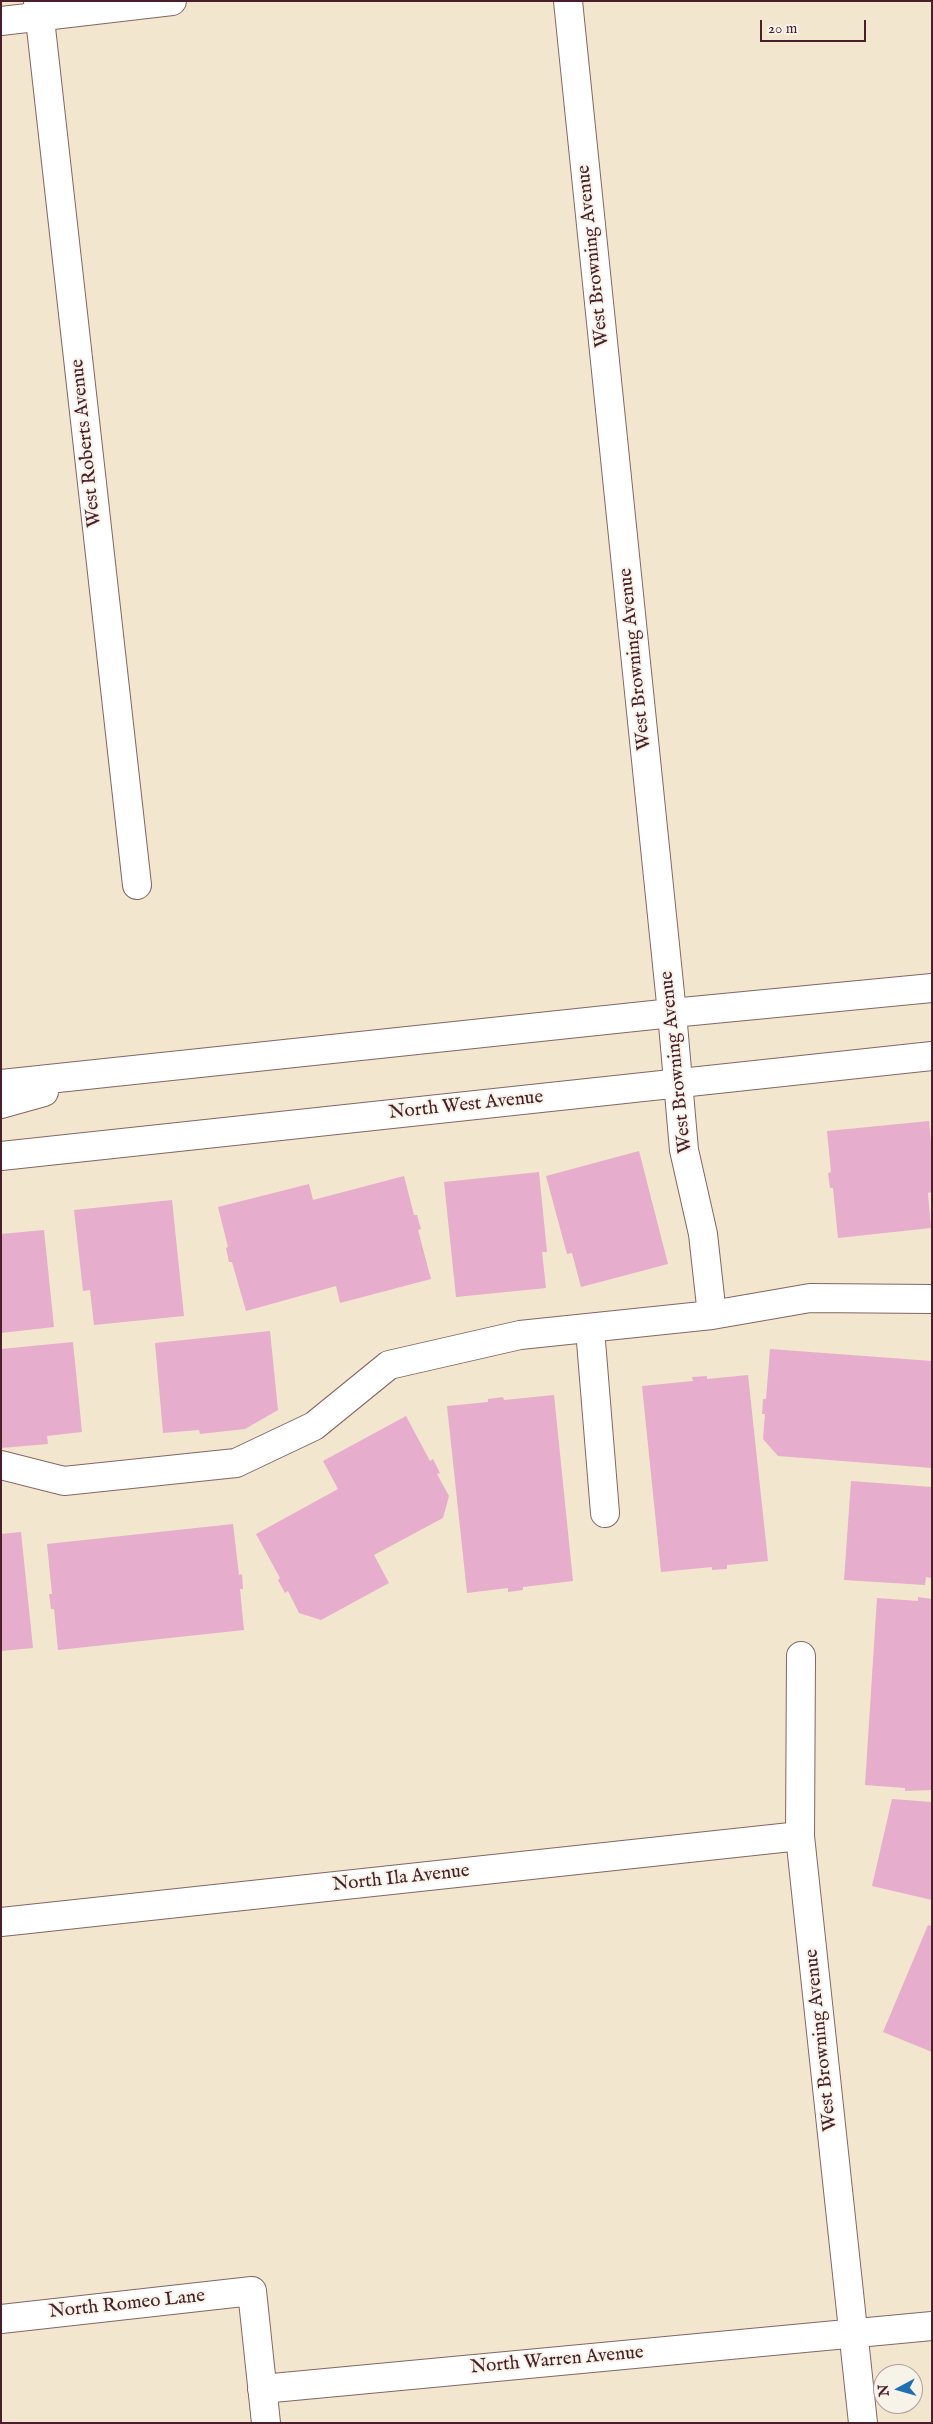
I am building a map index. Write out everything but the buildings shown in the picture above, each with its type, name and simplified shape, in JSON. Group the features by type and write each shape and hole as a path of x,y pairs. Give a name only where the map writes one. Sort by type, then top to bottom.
{"street":[{"path":"1,20 38,9 172,1"},
{"name":"West Browning Avenue","path":"568,1 672,1013 684,1150 703,1234 712,1315"},
{"name":"West Roberts Avenue","path":"38,9 137,885"},
{"path":"1,1084 672,1013 932,988"},
{"name":"North West Avenue","path":"1,1156 932,1056"},
{"path":"1,1104 118,1072"},
{"path":"1,1465 64,1481 236,1463 314,1426 389,1365 520,1335 712,1315 810,1298 932,1299"},
{"path":"590,1329 605,1513"},
{"name":"West Browning Avenue","path":"801,1656 800,1836 862,2423"},
{"name":"North Ila Avenue","path":"1,1922 800,1836"},
{"name":"North Romeo Lane","path":"1,2319 252,2291 262,2389"},
{"name":"North Warren Avenue","path":"262,2389 853,2335 932,2326"},
{"path":"262,2389 266,2423"}]}
